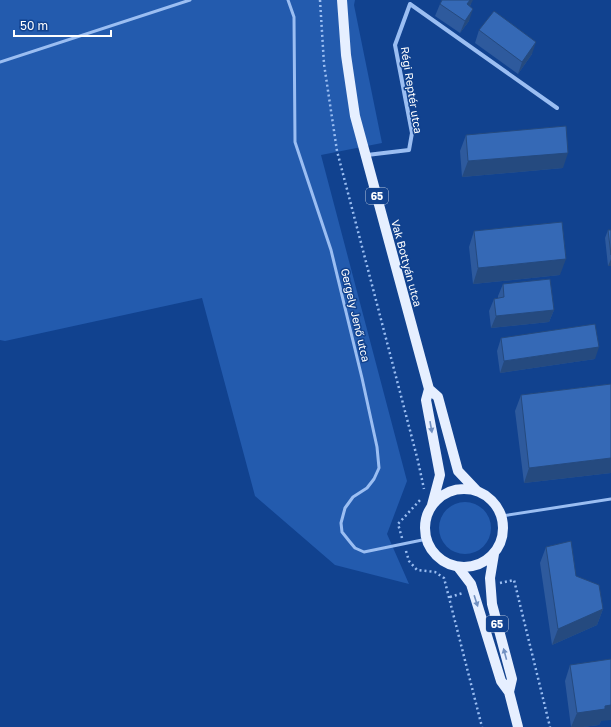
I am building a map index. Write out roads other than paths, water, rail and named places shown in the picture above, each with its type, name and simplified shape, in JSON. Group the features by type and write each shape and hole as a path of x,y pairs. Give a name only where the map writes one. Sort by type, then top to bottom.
{"main road":[{"name":"Vak Bottyán utca","path":"342,0 346,55 355,116 429,389 426,400 440,475 432,505"},
{"name":"Vak Bottyán utca","path":"429,389 438,397 458,471 477,491"},
{"path":"432,505 442,496 454,490 466,489 477,491"},
{"name":"65","path":"477,491 488,497 496,505 502,516 504,529 501,542 494,554 490,578 492,604 512,679 509,692"},
{"name":"65","path":"432,505 426,517 425,530 428,543 435,554 445,563 458,567 470,584 501,681 509,692 518,727"},
{"path":"458,567 471,567 484,563 494,554"}],"street":[{"name":"Régi Reptér utca","path":"366,156 409,150 412,133 395,45 410,4 557,108"}],"lane":[{"path":"0,62 190,0"},
{"name":"Gergely Jenő utca","path":"288,0 294,17 294,142 331,250 364,386 377,447 379,468 374,479 367,488 353,497 346,508 341,523 342,532 355,548 364,552 427,539"},
{"path":"502,516 611,499"}]}
